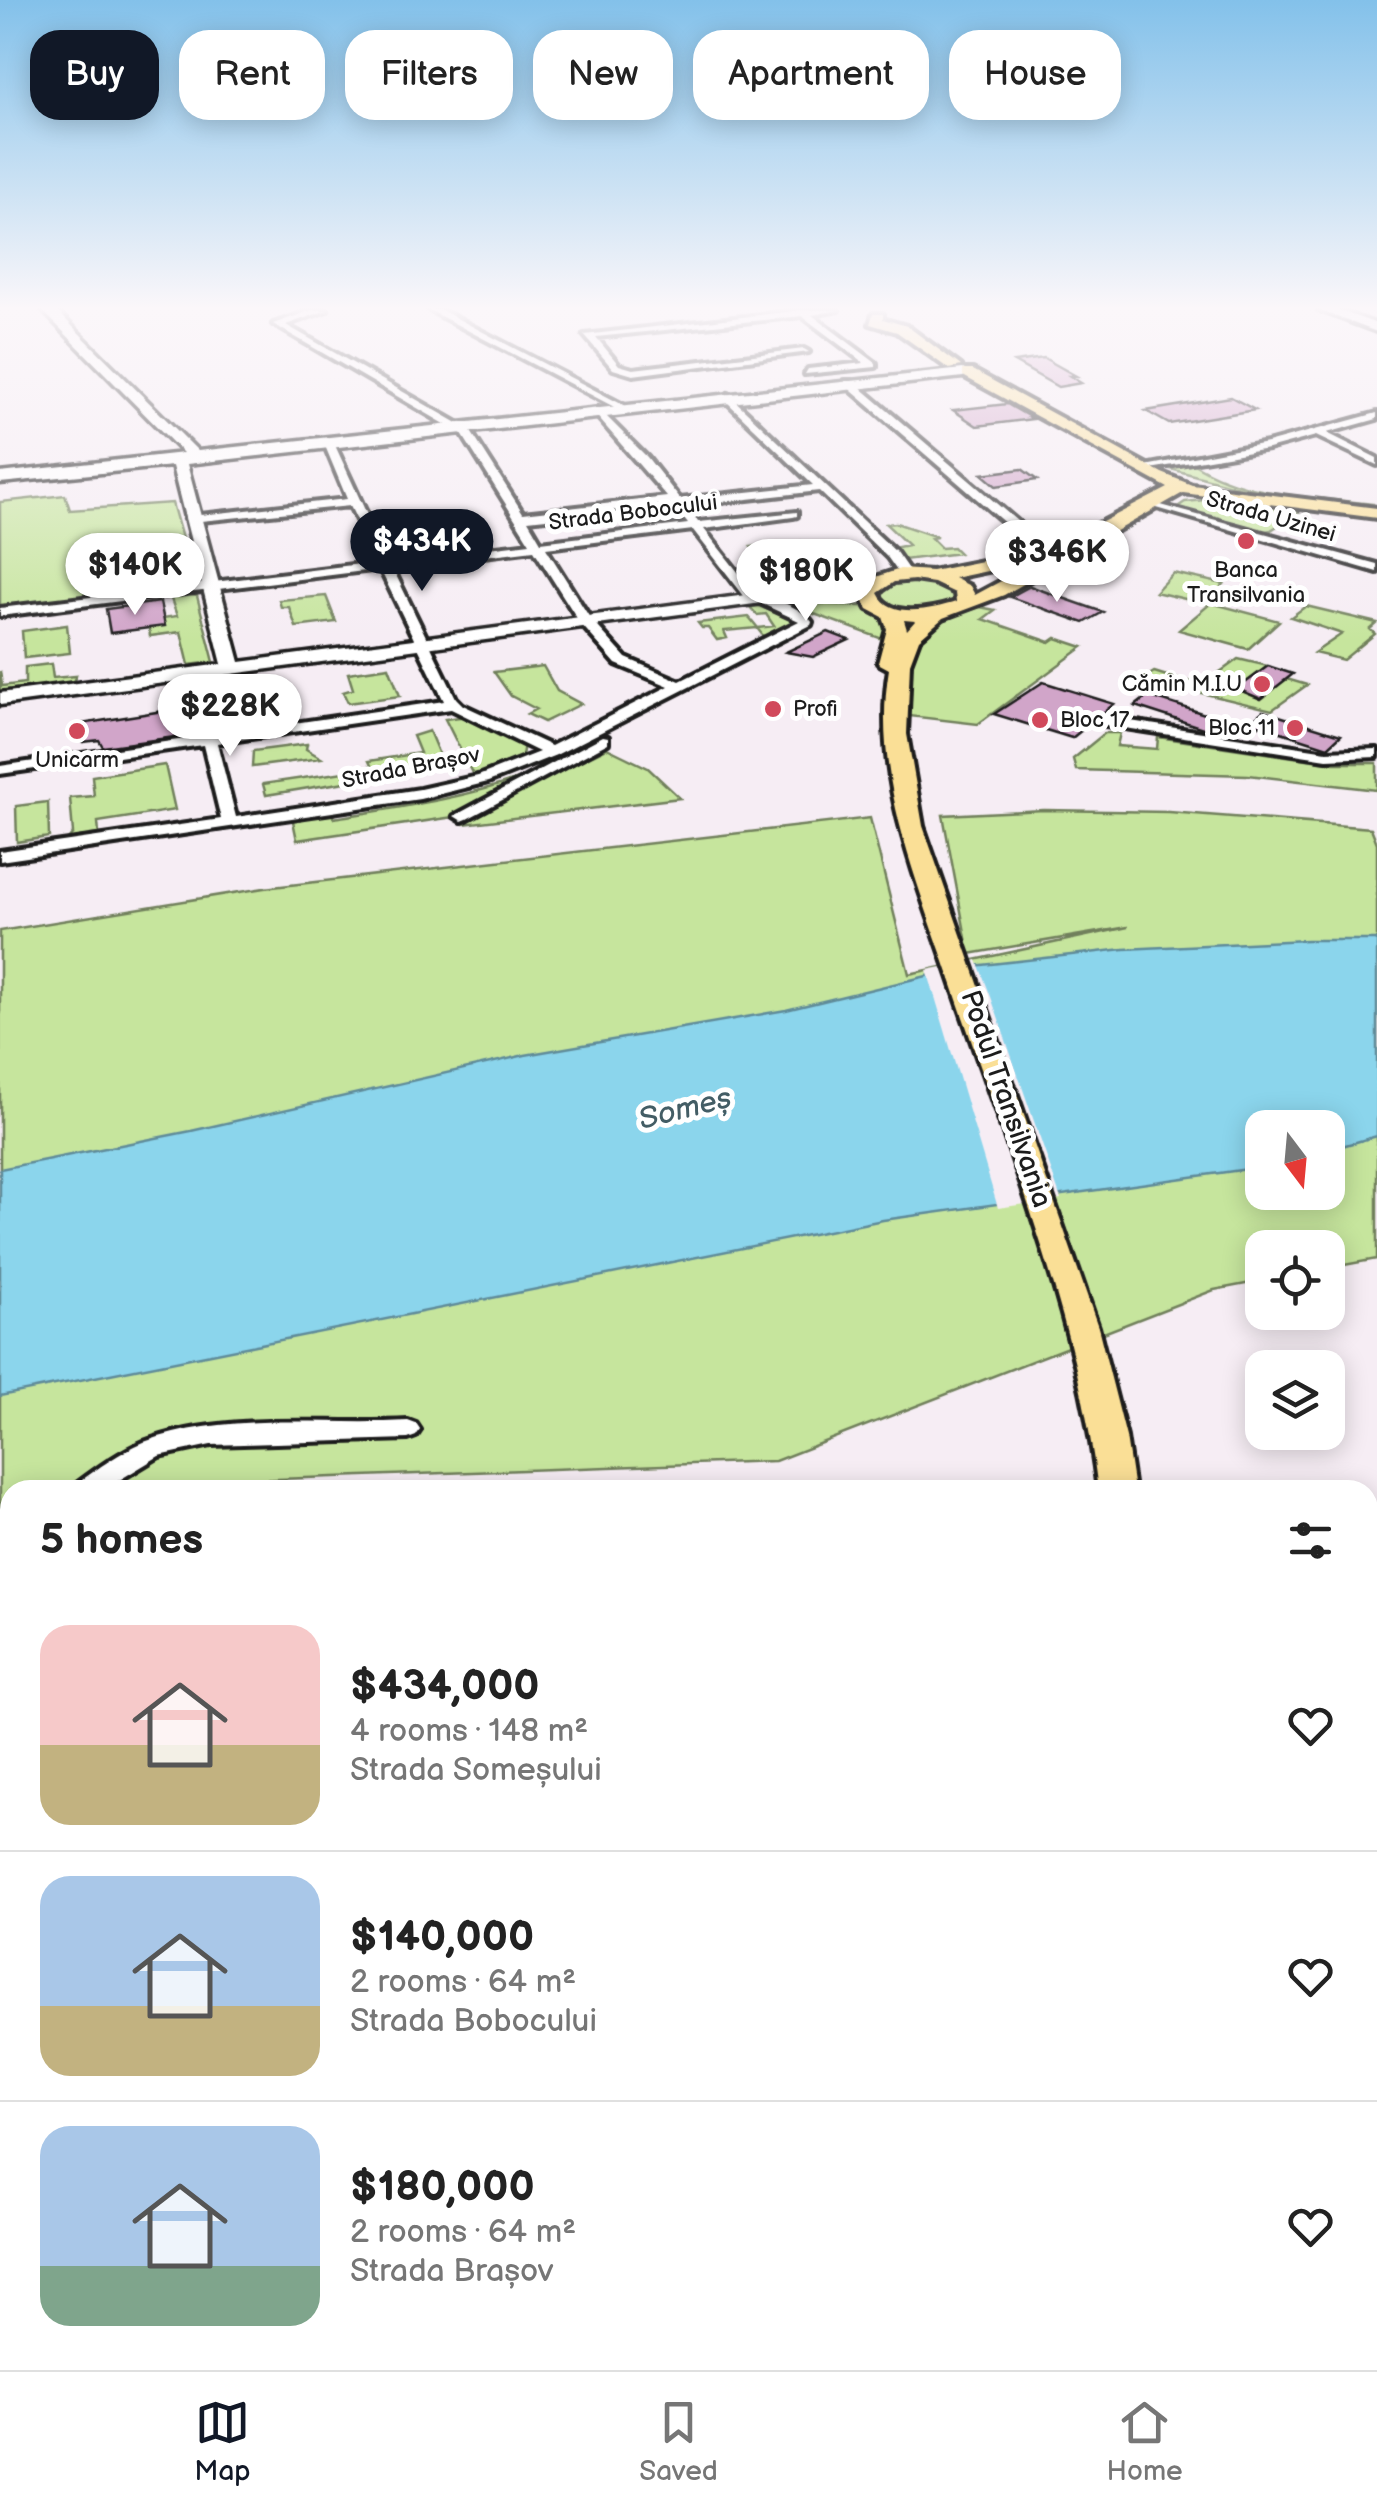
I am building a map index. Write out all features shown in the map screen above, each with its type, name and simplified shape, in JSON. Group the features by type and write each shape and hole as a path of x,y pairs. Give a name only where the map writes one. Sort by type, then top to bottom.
{"main road":[{"path":"152,421 186,457 191,519 232,668"},
{"path":"0,478 512,421"},
{"path":"1059,421 1138,464 1193,487 1270,501 1377,513"},
{"path":"1138,464 1134,473 1159,500"},
{"path":"892,709 907,644 921,625 1028,574 1159,500 1193,487"},
{"path":"0,699 875,583 906,575 932,577 1047,553 1100,531"},
{"path":"932,577 963,590 967,598 964,605"},
{"path":"875,583 868,595 896,629 888,664 892,709"},
{"path":"751,598 935,616"},
{"name":"Podul Transilvania","path":"892,709 888,785 897,827 1065,1326 1093,1436 1095,1480"},
{"name":"Podul Transilvania","path":"892,709 901,784 912,826 1082,1327 1109,1437 1115,1480"}],"street":[{"path":"443,421 466,432 585,620 621,661 683,687"},
{"path":"606,421 751,598"},
{"path":"753,421 892,555 906,575"},
{"path":"893,421 1047,553"},
{"path":"1138,464 1320,434 1371,421"},
{"path":"1320,434 1377,462"},
{"path":"328,441 453,704"},
{"path":"523,517 823,488"},
{"name":"Strada Uzinei","path":"1159,500 1377,568"},
{"path":"191,519 354,502"},
{"name":"Strada Bobocului","path":"0,612 794,514"},
{"name":"Strada Brașov","path":"0,856 455,786 550,752 806,622 803,617 751,598"},
{"path":"0,770 453,704 550,752"},
{"path":"1104,721 1327,755 1377,753"},
{"path":"209,740 229,821"},
{"path":"462,816 603,740"},
{"path":"98,1480 154,1448 207,1437 408,1430"}],"green space":[{"path":"1194,464 1257,489 1373,504 1374,509 1288,500 1163,467"},
{"path":"65,495 70,510 172,503 196,588 0,612 0,502"},
{"path":"1216,499 1299,512 1271,530 1255,533 1176,508 1185,502"},
{"path":"896,523 937,537 931,538 941,548 953,547 959,553 904,560 893,548 908,545 886,524"},
{"path":"801,541 816,557 765,564 751,547"},
{"path":"1173,573 1224,584 1207,604 1155,592"},
{"path":"885,579 940,579 966,601 892,621 885,640 776,600 874,607 871,603 786,598"},
{"path":"170,596 197,596 214,662 189,665 181,632 150,636 149,628 163,618 177,616"},
{"path":"326,596 336,622 296,627 289,607 281,607 279,600"},
{"path":"1211,603 1279,621 1248,649 1179,630"},
{"path":"759,606 801,623 767,641 757,628 724,631 727,638 717,640 698,623 749,617 758,628 774,626 766,614 757,615 750,607"},
{"path":"1306,606 1377,623 1370,629 1375,634 1343,660 1314,653 1342,634 1291,617"},
{"path":"980,607 995,610 983,619 1050,642 1056,638 1083,647 978,724 909,716 909,673 917,644 938,624"},
{"path":"67,625 70,653 24,658 22,631"},
{"path":"1238,659 1268,666 1238,689 1254,696 1287,679 1307,685 1272,710 1143,679 1154,672 1199,681"},
{"path":"51,664 53,678 76,676 72,683 0,692 0,671 2,686 25,683 25,667"},
{"path":"543,666 557,691 581,704 544,722 527,714 536,709 511,696 494,672"},
{"path":"389,667 400,696 348,703 343,692 353,689 348,673"},
{"path":"467,716 524,744 521,761 474,777 445,719"},
{"path":"429,731 443,764 367,774 374,772 369,761 420,753 413,736"},
{"path":"1105,733 1120,733 1117,746 1157,749 1158,737 1334,763 1377,763 1377,790 1248,775 1076,770 1073,759"},
{"path":"307,744 306,749 321,758 252,767 253,751"},
{"path":"607,748 648,768 680,798 464,824 461,816 297,840 292,816 331,811 334,818 411,805 463,795 538,772 484,808"},
{"path":"165,765 175,810 98,822 99,834 68,839 73,833 70,798 94,796 92,776"},
{"path":"350,771 357,780 266,795 263,784"},
{"path":"48,802 49,837 17,842 16,806"},
{"path":"1044,810 1169,812 1371,828 1377,843 1377,1259 1345,1265 1345,1230 1245,1230 1245,1284 1214,1290 775,1461 247,1480 0,1480 0,931 264,888 870,818 909,974 1128,927 969,954 943,815"}],"water":[{"name":"Someș","path":"1377,940 1377,1136 1345,1145 1345,1110 1245,1110 1245,1169 883,1220 0,1396 0,1169 191,1131 525,1055 786,1010 964,967 1124,949"}],"pier":[{"path":"977,960 1061,1199 998,1208 927,970"}],"building":[{"path":"969,421 1020,421 977,426"},
{"path":"1022,469 1037,480 996,486 982,474"},
{"path":"415,517 429,544 402,548 388,520"},
{"path":"1030,586 1103,612 1084,623 1010,597"},
{"path":"160,602 165,626 110,633 106,609"},
{"path":"828,632 849,640 813,657 786,652"},
{"name":"Cămin M.I.U","path":"1268,666 1293,674 1261,699 1237,689"},
{"path":"1043,682 1114,704 1072,738 994,714"},
{"path":"1148,696 1227,721 1216,730 1206,729 1135,706"},
{"path":"163,711 166,723 179,721 182,736 103,747 99,740 83,742 81,724"},
{"name":"Bloc 11","path":"1263,711 1341,735 1328,747 1250,722"}],"place":[{"name":"Banca Transilvania","path":"1246,541"},
{"name":"Cămin M.I.U","path":"1262,684"},
{"name":"Profi","path":"773,709"},
{"name":"Bloc 17","path":"1040,720"},
{"name":"Bloc 11","path":"1295,728"},
{"name":"Unicarm","path":"77,731"}]}
